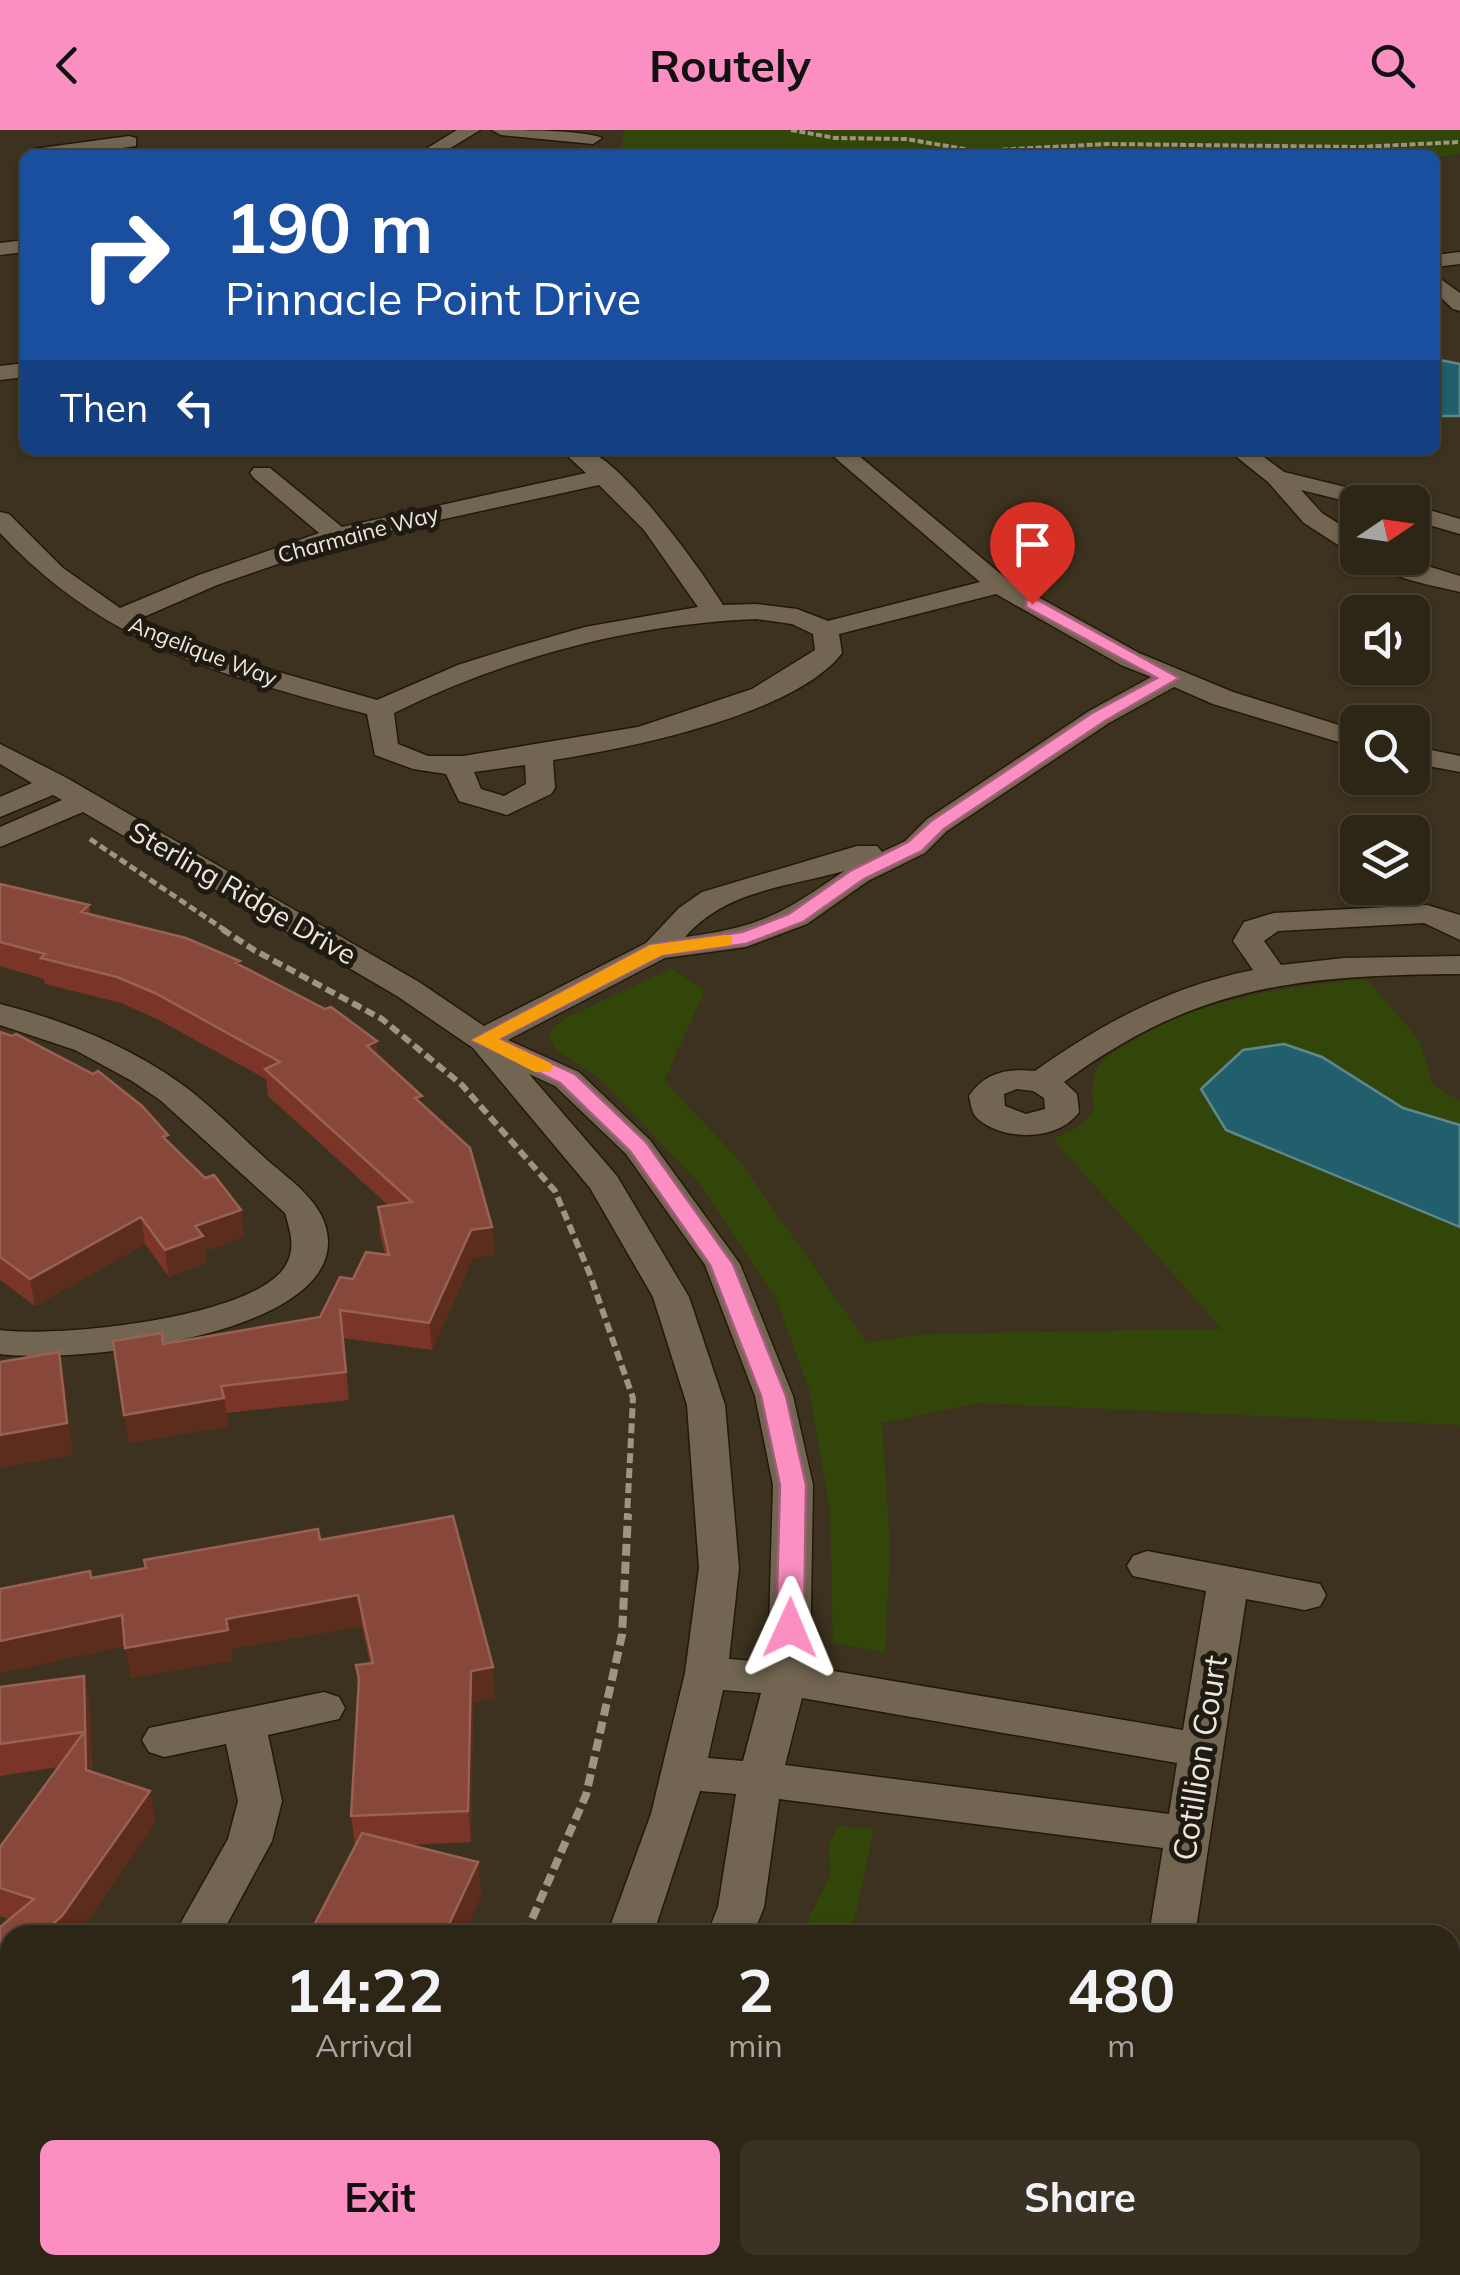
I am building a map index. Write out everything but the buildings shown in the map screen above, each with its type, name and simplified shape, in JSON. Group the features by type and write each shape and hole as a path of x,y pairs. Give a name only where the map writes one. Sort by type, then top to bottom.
{"street":[{"path":"434,150 470,130"},
{"path":"502,130 594,138"},
{"path":"562,130 594,138"},
{"path":"71,150 130,142"},
{"path":"1440,285 1460,305"},
{"path":"579,455 662,531 716,614"},
{"path":"844,455 999,585 1130,660 1286,720 1340,735"},
{"path":"1247,455 1276,476 1314,518 1340,535"},
{"path":"262,473 337,535"},
{"name":"Charmaine Way","path":"119,618 208,580 337,535 606,476"},
{"path":"1276,476 1340,492"},
{"name":"Angelique Way","path":"0,518 38,561 119,618 206,656 380,709"},
{"path":"1430,518 1460,527"},
{"path":"1426,575 1460,584"},
{"path":"825,630 830,653 806,672 775,688 694,718 606,742 456,764 426,764 385,749 380,709 468,670 549,645 616,629 716,614 758,612 796,617 825,630 999,585"},
{"path":"657,950 746,938 796,918 823,897 915,846 938,825 1099,717 1170,678"},
{"name":"Sterling Ridge Drive","path":"0,752 53,798 84,801 408,989 482,1040 568,1079 638,1147 722,1264 774,1396 793,1485 789,1666 760,1779 741,1906 734,1925"},
{"path":"456,764 469,795 507,806 540,788 538,754"},
{"path":"1430,758 1460,764"},
{"path":"0,808 53,798"},
{"path":"0,838 53,798"},
{"path":"482,1040 657,950 696,909 751,885 846,862 938,825"},
{"path":"789,878 823,897"},
{"path":"1270,973 1248,941 1255,929 1274,922 1427,914 1450,922 1460,931"},
{"path":"1042,1082 1079,1052 1129,1021 1198,993 1270,973 1373,964 1460,964"},
{"path":"0,1014 86,1043 172,1093 301,1209 312,1231 310,1254 299,1273 276,1294 228,1317 76,1345 40,1347 0,1342"},
{"name":"Sterling Ridge Drive","path":"482,1040 605,1183 671,1297 706,1405 719,1568 706,1672 673,1814 634,1925"},
{"path":"1147,1566 1305,1595"},
{"name":"Cotillion Court","path":"1174,1925 1228,1580"},
{"path":"706,1672 786,1678 1201,1750"},
{"path":"164,1740 324,1708"},
{"path":"203,1925 250,1841 260,1801 244,1724"},
{"path":"682,1773 760,1779 1188,1834"}],"path":[{"path":"790,130 852,139 906,139 970,150"},
{"path":"995,150 1107,144 1273,148 1460,142"},
{"path":"53,798 254,950 382,1019 462,1085 555,1191 633,1398 622,1635 586,1795 529,1925"}],"green space":[{"path":"624,130 1460,130 1460,154 1440,156 1440,150 620,150"},
{"path":"671,969 705,990 664,1081 739,1160 867,1343 925,1334 1222,1329 1053,1139 1079,1127 1094,1111 1094,1078 1103,1060 1156,1028 1243,997 1366,979 1420,1041 1432,1084 1460,1101 1460,1425 978,1403 882,1423 890,1547 885,1652 833,1643 830,1509 809,1389 777,1301 699,1183 599,1078 555,1049 548,1033 565,1018"},
{"path":"838,1826 874,1829 853,1925 806,1925 830,1876 829,1845"}],"water":[{"path":"1440,360 1460,364 1460,416 1440,416"},
{"path":"1284,1044 1322,1057 1403,1108 1460,1125 1460,1227 1226,1130 1201,1089 1243,1050"}],"slow traffic":[{"path":"542,1067 482,1040 657,950 725,941"}],"route":[{"path":"790,1628 793,1485 774,1396 722,1264 638,1147 568,1079 482,1040 657,950 746,938 796,918 857,875 915,846 938,825 1099,717 1170,678 1130,660 1032,604"}]}
